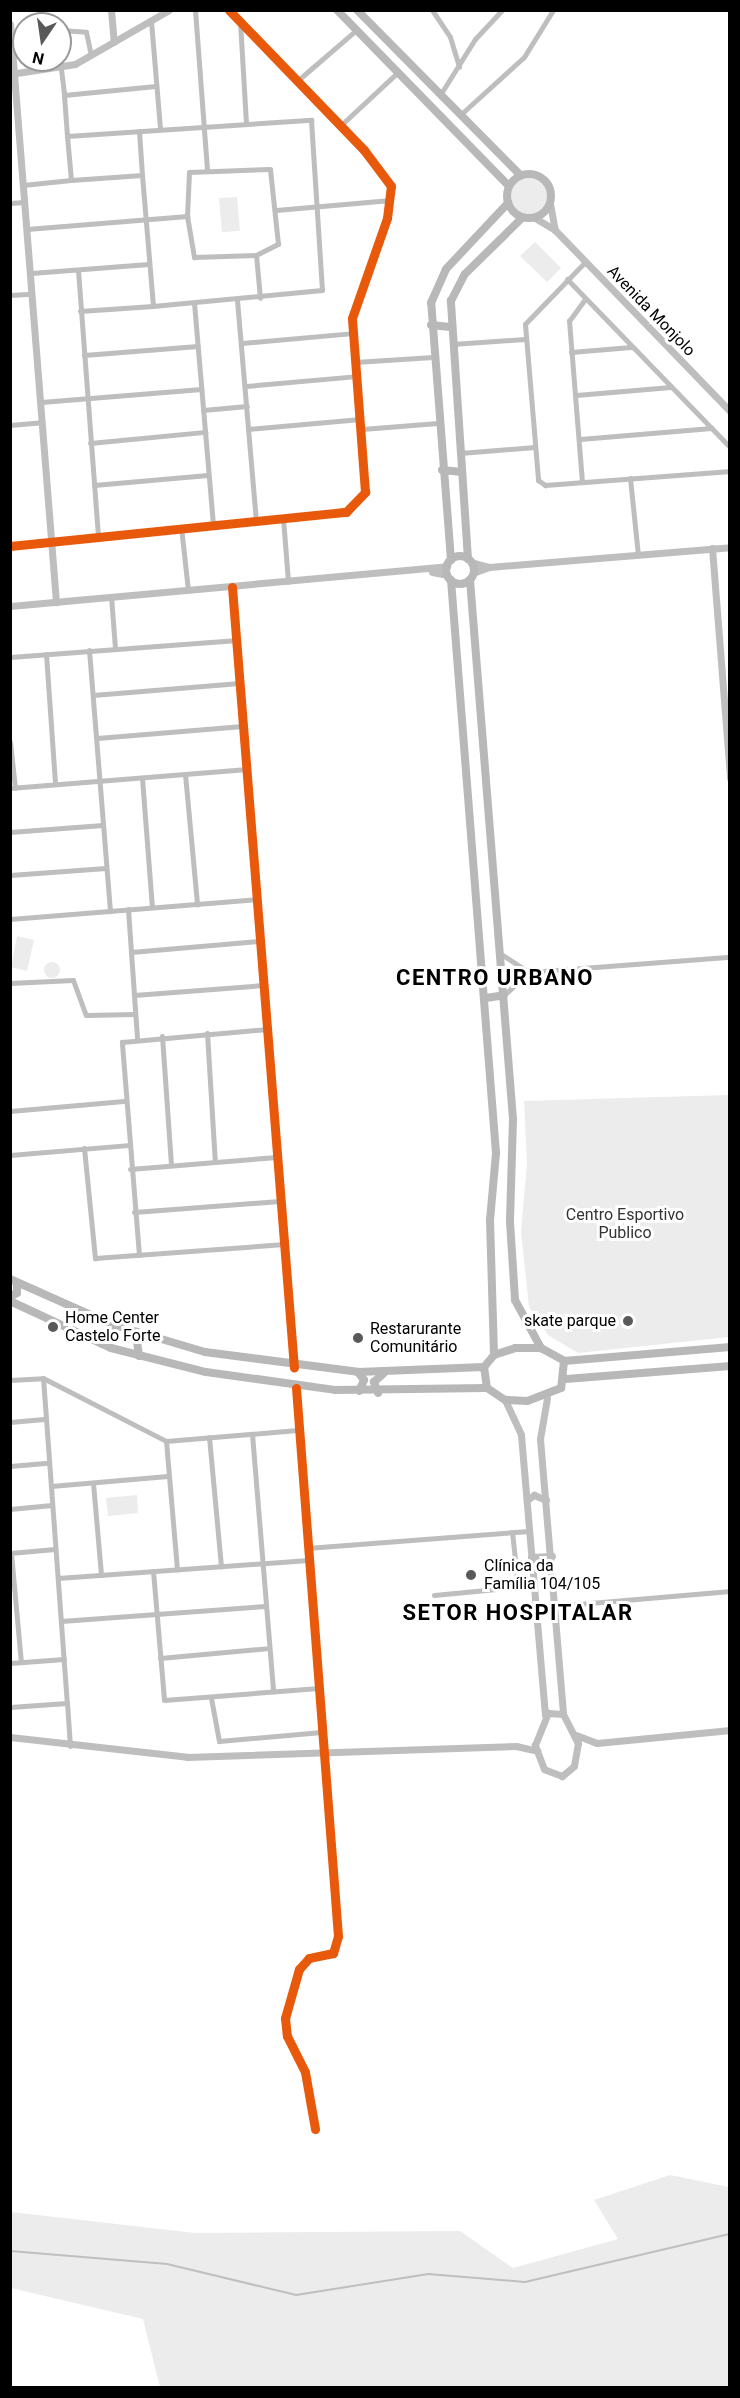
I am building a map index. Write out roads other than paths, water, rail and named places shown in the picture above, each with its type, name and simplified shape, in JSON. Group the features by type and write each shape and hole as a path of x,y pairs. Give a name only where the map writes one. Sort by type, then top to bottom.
{"main road":[{"path":"337,10 509,186"},
{"path":"357,10 520,176 544,180 550,203 535,218 523,217 508,202"},
{"path":"354,28 363,17"},
{"path":"433,109 442,97"},
{"path":"494,1355 490,1220 496,1153 486,998 449,578 431,325 434,294 446,269 508,202 509,186 520,176"},
{"path":"523,217 465,274 451,301 450,327 504,994 514,1148 510,1222 515,1300 541,1348"},
{"path":"431,325 450,327"},
{"path":"442,470 462,472"},
{"path":"449,563 470,560"},
{"path":"449,578 471,577"},
{"path":"482,954 501,953"},
{"path":"486,998 504,994"},
{"path":"14,1281 18,1293 10,1299 101,1344 139,1356 296,1388 378,1393 487,1388 505,1400 547,1398 566,1379 729,1366"},
{"path":"14,1281 111,1324 147,1336 294,1368 384,1373 484,1367 494,1355 515,1348 541,1348 564,1361 729,1347"},
{"path":"101,1344 114,1339 111,1324"},
{"path":"139,1356 136,1342 147,1336"},
{"path":"564,1361 566,1379"},
{"path":"484,1367 487,1388"},
{"path":"358,1372 364,1380 359,1391"},
{"path":"378,1393 374,1382 384,1373"}],"street":[{"path":"111,10 114,42"},
{"path":"72,64 169,10"},
{"path":"195,10 207,170"},
{"path":"10,546 98,539 181,527 346,512 358,504 365,492 353,333 355,301 391,200 384,172 230,10"},
{"path":"432,10 453,44 459,68"},
{"path":"442,97 474,39 502,10"},
{"path":"460,115 524,57 553,10"},
{"path":"151,21 160,129"},
{"path":"240,21 246,123"},
{"path":"10,24 12,74 31,273 56,602"},
{"path":"297,81 354,28"},
{"path":"72,31 86,32 91,55"},
{"path":"12,74 32,72"},
{"path":"61,72 71,180"},
{"path":"341,125 398,72"},
{"path":"64,95 156,87"},
{"path":"67,136 311,120 319,206 322,290 237,300 80,311"},
{"path":"139,131 153,306"},
{"path":"268,168 276,210 277,247 256,255 194,257 187,216 185,176 207,170 268,168"},
{"path":"23,185 142,175"},
{"path":"276,210 391,200"},
{"path":"10,203 24,202"},
{"path":"550,203 555,230"},
{"path":"27,229 187,216"},
{"name":"Avenida Monjolo","path":"535,218 555,230 729,411"},
{"path":"256,255 260,298"},
{"path":"585,262 529,316 525,339 540,483 729,471"},
{"path":"31,273 149,264"},
{"path":"78,270 98,539"},
{"path":"567,279 729,447"},
{"path":"10,295 32,294"},
{"path":"582,482 570,317 585,299"},
{"path":"237,300 256,520"},
{"path":"194,303 213,524"},
{"path":"242,343 353,333"},
{"path":"452,344 525,339"},
{"path":"84,355 198,346"},
{"path":"571,352 631,346"},
{"path":"355,362 433,357"},
{"path":"246,386 357,376"},
{"path":"576,395 671,387"},
{"path":"41,402 201,389"},
{"path":"203,410 247,406"},
{"path":"248,429 360,419"},
{"path":"10,425 42,422"},
{"path":"362,429 438,423"},
{"path":"580,439 712,428"},
{"path":"90,443 205,432"},
{"path":"460,453 535,447"},
{"path":"94,485 208,476"},
{"path":"630,478 638,555"},
{"path":"283,518 288,582"},
{"path":"181,527 188,590"},
{"path":"471,577 489,567 729,547"},
{"path":"712,548 726,684 729,778"},
{"path":"470,560 489,567"},
{"path":"10,606 111,596 430,572 449,563"},
{"path":"430,572 449,578"},
{"path":"232,587 294,1368"},
{"path":"111,596 115,648"},
{"path":"10,657 237,640"},
{"path":"89,650 110,911"},
{"path":"46,654 55,784"},
{"path":"93,695 240,683"},
{"path":"97,738 243,726"},
{"path":"10,742 13,788 247,769"},
{"path":"185,774 197,904"},
{"path":"142,778 152,907"},
{"path":"10,832 103,825"},
{"path":"10,875 106,868"},
{"path":"10,919 256,899"},
{"path":"128,909 137,1038"},
{"path":"131,952 260,941"},
{"path":"501,953 530,972"},
{"path":"504,994 530,972 729,957"},
{"path":"10,983 73,980 86,1015 135,1014"},
{"path":"134,995 263,985"},
{"path":"138,1255 121,1044 137,1038 267,1029"},
{"path":"207,1033 215,1162"},
{"path":"162,1036 171,1165"},
{"path":"10,1111 124,1101"},
{"path":"10,1155 128,1145"},
{"path":"84,1148 93,1256 138,1255 284,1244"},
{"path":"130,1169 277,1157"},
{"path":"134,1212 280,1201"},
{"path":"10,1380 43,1378 166,1441 298,1430"},
{"path":"43,1378 44,1419 70,1747"},
{"path":"296,1388 338,1936 333,1953 303,1963 285,2018 286,2036 305,2072 315,2128"},
{"path":"505,1400 521,1435 527,1500 545,1714 535,1740 544,1769 556,1777 568,1773 577,1755 576,1735 563,1714 540,1428 547,1398"},
{"path":"10,1422 44,1419"},
{"path":"252,1434 273,1691"},
{"path":"209,1437 221,1566"},
{"path":"166,1441 177,1570"},
{"path":"10,1466 48,1463"},
{"path":"51,1486 168,1476"},
{"path":"93,1483 101,1575"},
{"path":"527,1500 534,1495 546,1500"},
{"path":"10,1509 52,1505"},
{"path":"307,1548 529,1531"},
{"path":"434,1595 518,1587 512,1532"},
{"path":"21,1662 11,1553 55,1550"},
{"path":"531,1557 552,1556"},
{"path":"58,1578 308,1560"},
{"path":"153,1571 164,1700 319,1688"},
{"path":"555,1606 729,1591"},
{"path":"61,1622 265,1606"},
{"path":"160,1658 269,1648"},
{"path":"10,1663 64,1659"},
{"path":"211,1698 219,1741 322,1732"},
{"path":"10,1707 67,1703"},
{"path":"545,1714 563,1714"},
{"path":"577,1755 597,1743 729,1730"},
{"path":"576,1735 597,1743"},
{"path":"10,1737 70,1747 187,1757 516,1746 537,1751"},
{"path":"516,1746 535,1740"}],"waterway":[{"path":"10,2251 167,2264 296,2295 428,2274 525,2282 730,2234"}],"place":[{"name":"skate parque","path":"628,1321"},
{"name":"Home Center Castelo Forte","path":"53,1327"},
{"name":"Restarurante Comunitário","path":"358,1338"},
{"name":"Clínica da Família 104/105","path":"471,1575"}],"district":[{"name":"CENTRO URBANO","path":"495,978"},
{"name":"SETOR HOSPITALAR","path":"518,1613"}],"park label":[{"name":"Centro Esportivo Publico","path":"625,1224"}]}
